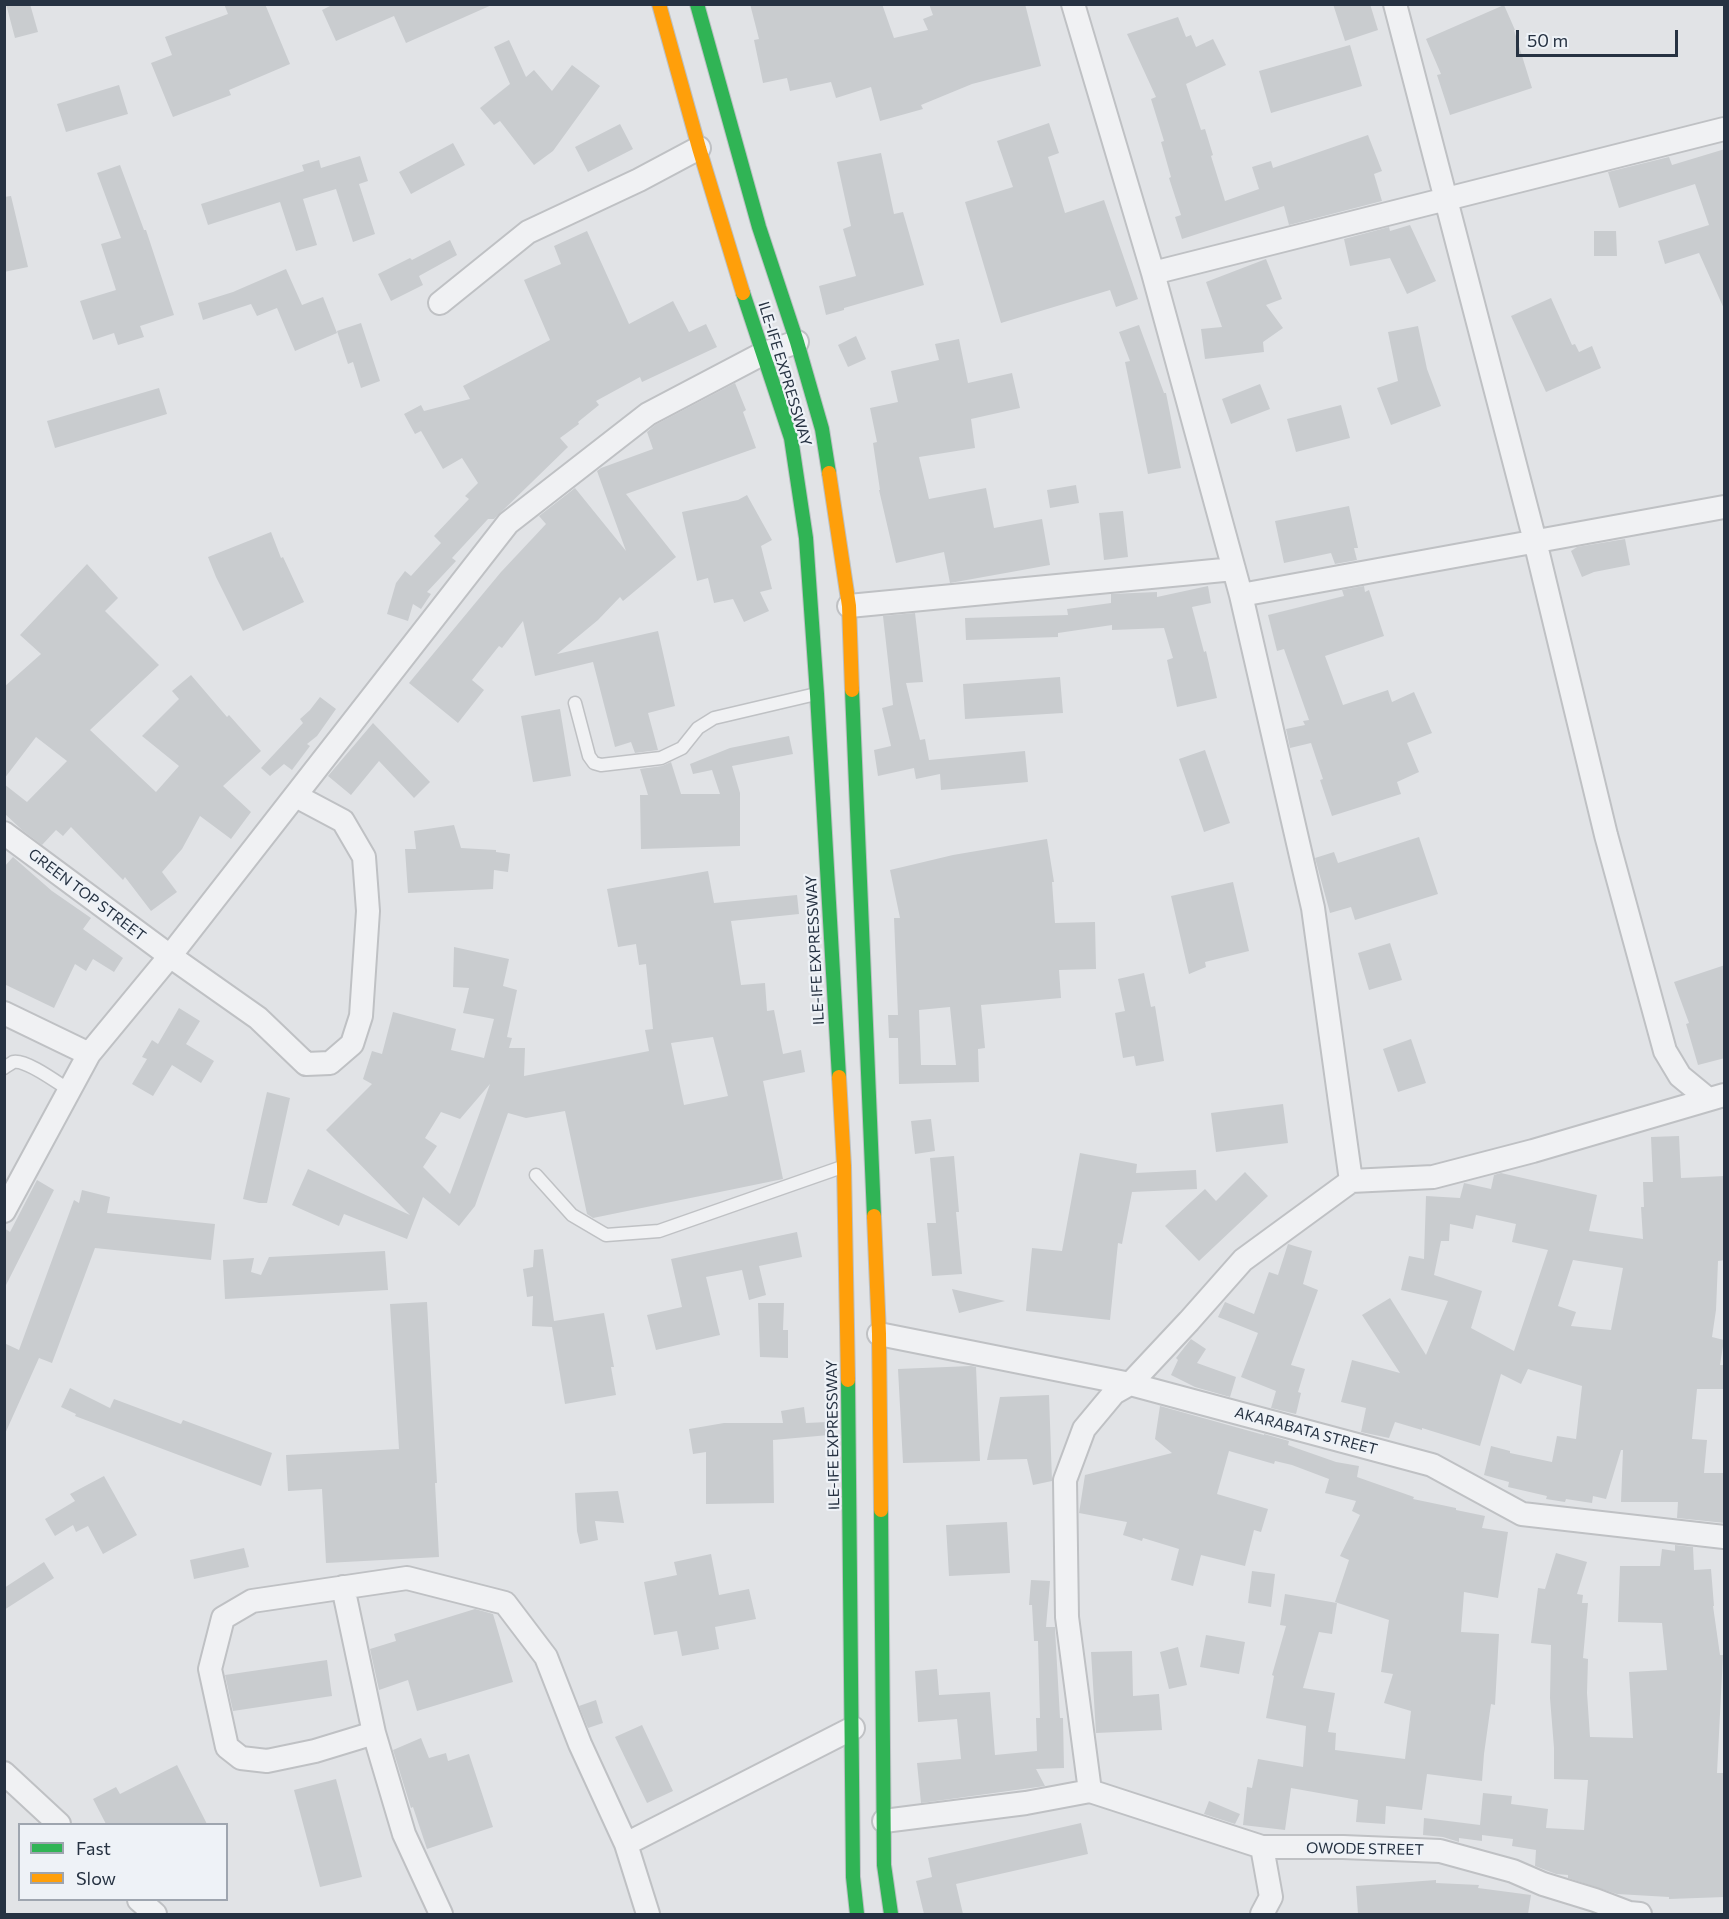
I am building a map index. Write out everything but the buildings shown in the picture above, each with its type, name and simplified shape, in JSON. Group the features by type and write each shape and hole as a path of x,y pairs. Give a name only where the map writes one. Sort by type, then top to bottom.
{"main road":[{"name":"ILE-IFE EXPRESSWAY","path":"659,4 699,148 762,354 791,438 806,538 844,1166 853,1728 853,1877 856,1914"},
{"name":"ILE-IFE EXPRESSWAY","path":"697,4 759,227 797,342 822,429 849,606 879,1334 884,1864 891,1914"}],"street":[{"path":"1073,4 1152,273 1241,595 1313,908 1351,1181"},
{"path":"1395,4 1535,541 1606,835 1665,1051 1680,1076 1716,1097"},
{"path":"1152,273 1725,129"},
{"path":"440,303 528,232 639,180 699,148"},
{"path":"4,1211 89,1054 170,956 508,523 648,414 762,354 797,342"},
{"path":"1241,595 1725,507"},
{"path":"849,606 1234,569"},
{"name":"GREEN TOP STREET","path":"4,833 258,1018 306,1064 330,1063 352,1044 362,1016 368,912 364,857 343,821 296,796"},
{"path":"4,1012 89,1054"},
{"path":"1090,1791 1067,1617 1065,1480 1084,1429 1114,1393 1130,1384 1189,1322 1243,1260 1351,1181 1433,1177 1533,1151 1716,1097"},
{"name":"AKARABATA STREET","path":"879,1334 1130,1384 1432,1465 1522,1514 1725,1537"},
{"path":"374,1733 315,1751 267,1761 241,1758 227,1747 210,1669 223,1618 252,1601 407,1578 505,1603 546,1658 580,1744 626,1844 648,1914"},
{"path":"343,1587 374,1733 404,1834 441,1914"},
{"path":"626,1844 853,1728"},
{"path":"4,1773 58,1823"},
{"name":"OWODE STREET","path":"884,1821 1026,1803 1090,1791 1262,1847 1343,1847 1440,1851 1513,1871 1543,1884 1629,1913 1640,1914"},
{"path":"1262,1847 1271,1898 1262,1914"},
{"path":"141,1901 155,1914"}],"lane":[{"path":"575,703 589,756 594,763 600,765 661,758 682,748 698,728 714,718 817,694"},
{"path":"7,1063 21,1062 69,1090"},
{"path":"536,1175 572,1215 606,1235 659,1231 844,1166"}],"traffic: fast":[{"path":"697,4 759,227 797,342 822,429 829,473"},
{"path":"743,293 791,438 806,538 839,1077"},
{"path":"852,690 874,1216"},
{"path":"848,1380 853,1877 857,1914"},
{"path":"881,1510 884,1865 891,1914"}],"traffic: slow":[{"path":"659,4 743,293"},
{"path":"829,473 849,606 852,690"},
{"path":"839,1077 844,1166 848,1380"},
{"path":"874,1216 879,1334 881,1510"}]}
